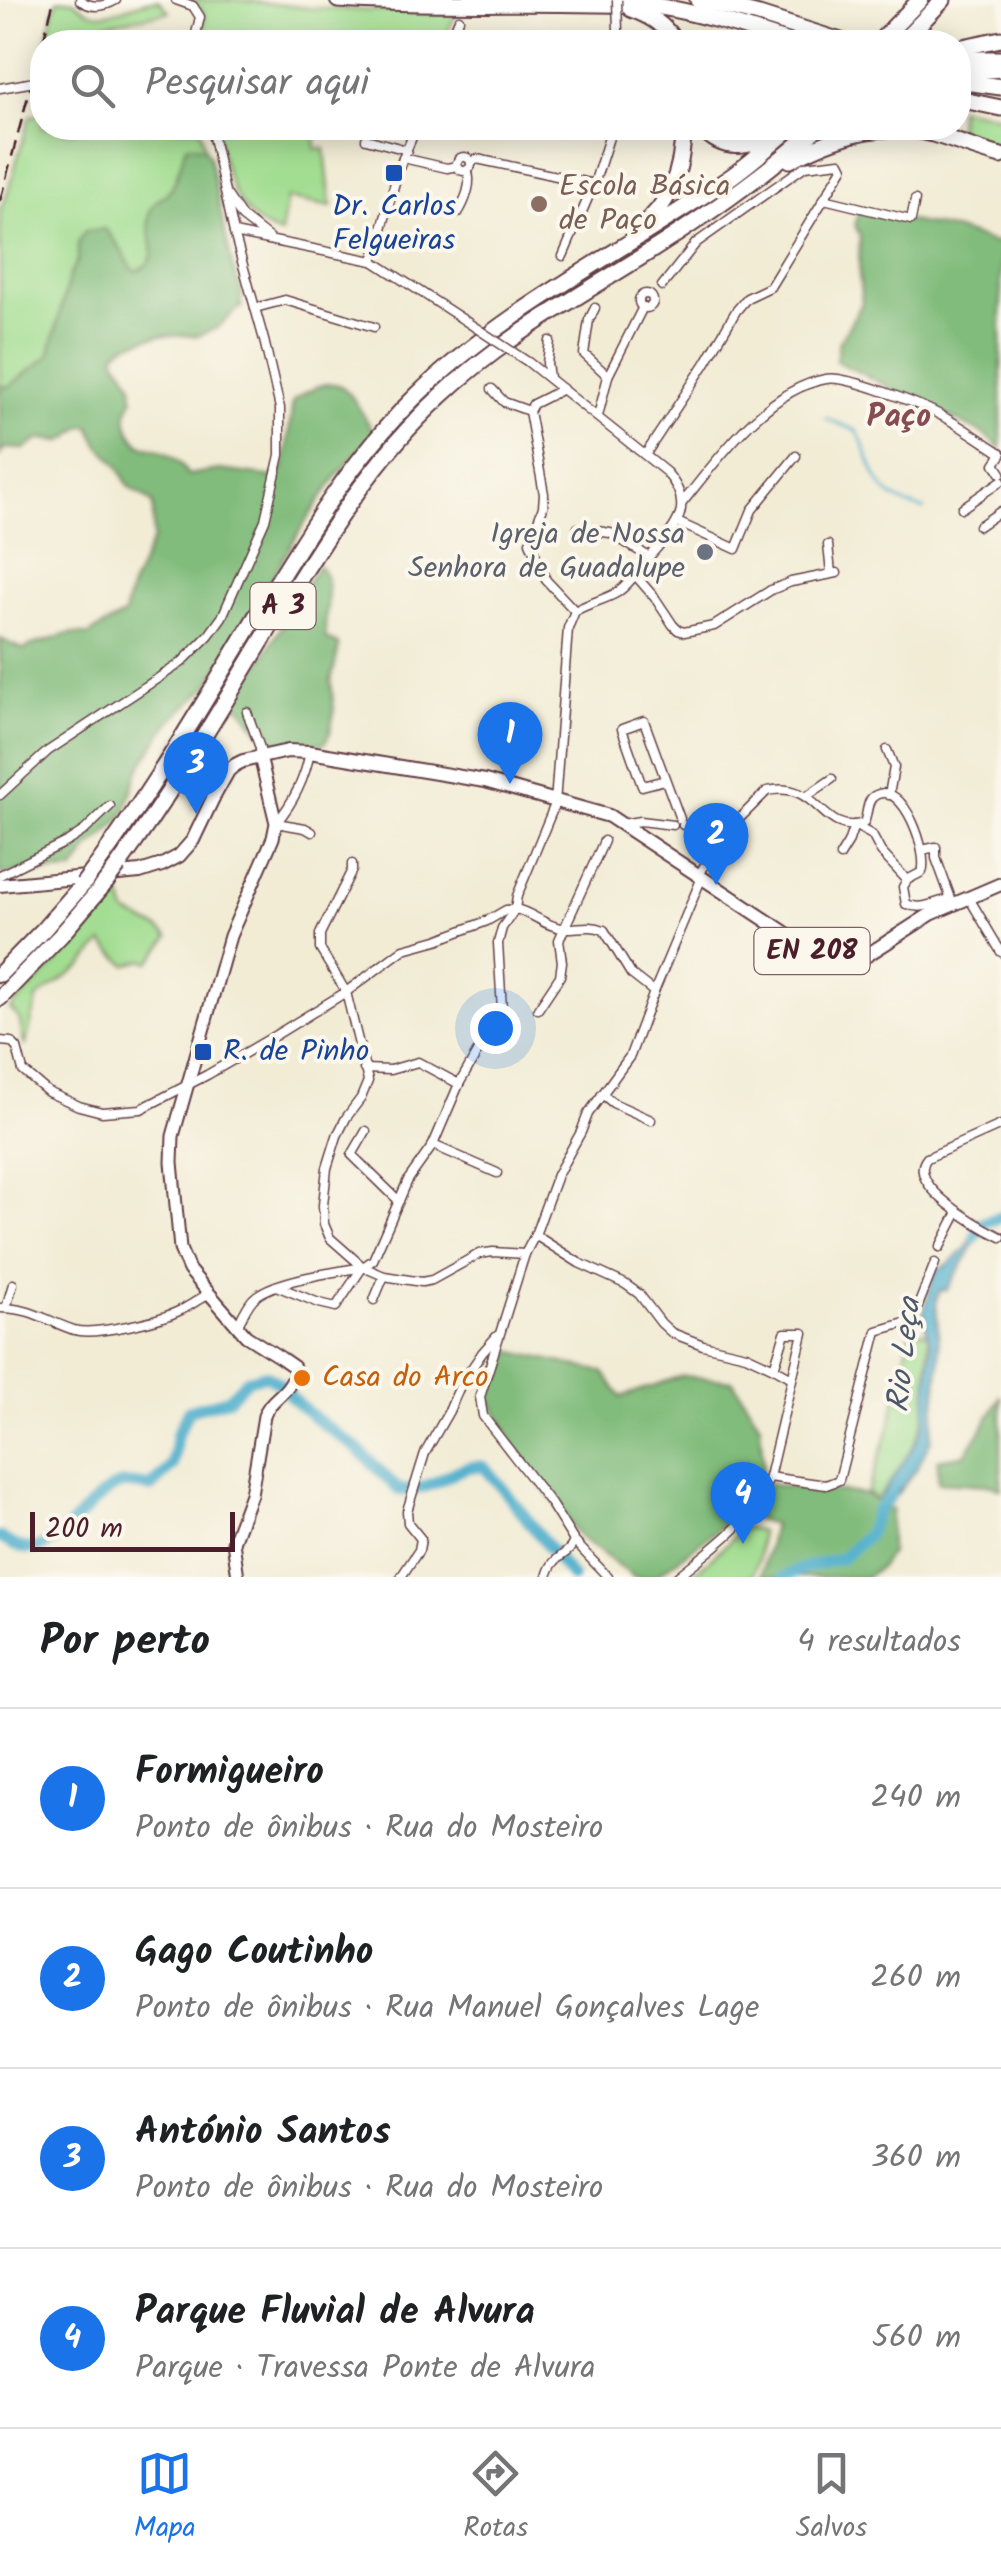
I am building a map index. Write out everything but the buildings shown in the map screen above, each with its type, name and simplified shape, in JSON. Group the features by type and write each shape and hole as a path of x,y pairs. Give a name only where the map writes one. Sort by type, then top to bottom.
{"highway":[{"path":"338,0 579,1 652,6 752,30"},
{"path":"698,0 805,30"},
{"path":"892,30 920,0"},
{"path":"914,30 943,0"},
{"path":"579,1 584,6 632,9 667,30"},
{"path":"971,45 1001,39"},
{"path":"971,59 1001,58"},
{"path":"971,71 1001,69"},
{"path":"971,82 1001,87"},
{"path":"971,102 1001,108"},
{"path":"608,256 609,248 643,226 672,190 682,140"},
{"path":"714,140 737,146 764,140"},
{"name":"A 3","path":"0,974 95,868 167,763 318,516 377,438 435,378 478,342 735,174 776,140"},
{"name":"A 3","path":"0,998 62,936 118,866 176,780 336,520 405,432 442,394 501,347 689,226 803,140"},
{"path":"760,176 832,140"},
{"path":"949,140 1001,156"}],"main road":[{"name":"EN 208","path":"0,885 140,872 162,866 192,840 228,771 243,761 288,751 486,781 609,816 814,952 838,962 861,959 959,899 1001,884"}],"street":[{"path":"80,0 92,6 116,0"},
{"path":"176,0 193,6 200,16 197,30"},
{"path":"617,0 618,30"},
{"path":"454,30 459,19"},
{"path":"0,88 30,82"},
{"path":"0,795 48,751 181,663 210,635 222,617 265,520 280,455 280,408 214,140"},
{"path":"371,140 447,168 465,166 477,159 594,184"},
{"path":"373,260 411,140"},
{"path":"563,256 594,184 608,140"},
{"path":"645,456 736,311 747,298 770,287 843,168 840,162 804,166 696,243 662,286"},
{"path":"458,213 464,205 470,177 465,166"},
{"path":"224,190 242,218 277,243"},
{"path":"824,199 911,220 916,200"},
{"path":"234,232 373,260 550,378 673,480 682,502"},
{"path":"255,308 285,300 374,327"},
{"path":"598,416 608,376 643,307"},
{"path":"595,308 589,320 584,354 608,376"},
{"path":"550,340 550,378"},
{"path":"276,1286 336,1307 363,1267 373,1260 408,1180 433,1145 459,1084 502,1010 498,943 502,928 515,909 556,799 568,628 575,610 616,593 635,575 677,522 682,502 757,417 800,388 827,378 874,389 941,415 1000,458 995,464 1001,473"},
{"path":"492,388 504,402 529,411"},
{"path":"562,389 533,404 529,411 544,494 530,542 546,580 575,610"},
{"path":"736,563 736,549 752,510 796,456"},
{"path":"962,508 1001,481"},
{"path":"979,526 1001,511"},
{"path":"677,522 736,549"},
{"path":"578,528 610,533 649,557"},
{"path":"635,575 673,625 684,632 714,626 790,582 834,573 828,545"},
{"path":"238,1577 233,1542 251,1494 267,1406 294,1379 294,1368 246,1336 189,1270 180,1249 172,1162 173,1136 230,936 276,823 260,748 247,712"},
{"path":"665,780 642,786 622,729 644,722 665,780 679,823"},
{"path":"887,750 894,767 889,795"},
{"path":"276,823 297,790 310,752"},
{"path":"807,796 832,779"},
{"path":"608,1577 574,1541 483,1416 480,1397 525,1254 556,1176 588,1114 630,1056 701,876 721,837 768,791 789,790 807,796 836,824 854,826 872,835 881,852 907,880"},
{"path":"854,826 864,823 868,804 877,794 889,795 912,818 925,868 902,886 906,904 918,922"},
{"path":"0,875 68,841 110,806"},
{"path":"651,823 636,832 628,823 640,821 679,823 721,837"},
{"path":"276,823 312,832"},
{"path":"840,856 854,826"},
{"path":"538,1010 560,976 560,940 604,841"},
{"path":"922,850 936,847 936,858 950,896 959,899 1001,952"},
{"path":"352,864 319,942 346,992 367,1087 346,1118 332,1150 323,1205 326,1232 363,1267 384,1276 422,1282 479,1254 525,1254"},
{"path":"906,904 924,908 959,899"},
{"path":"0,1040 16,1048 24,1071 48,1092 102,1112 141,1109 346,992 404,949 452,935 515,909 565,928 589,926 604,930 632,974 654,992"},
{"path":"364,1069 390,1070 418,1062 459,1084"},
{"path":"602,1094 651,1120"},
{"path":"1001,1126 931,1156 922,1164 923,1178 928,1184 958,1212 1001,1238"},
{"path":"366,1131 352,1155 399,1201"},
{"path":"433,1145 497,1173"},
{"path":"940,1247 958,1212"},
{"path":"535,1235 578,1263 640,1294 672,1333 746,1355 792,1378"},
{"path":"769,1477 826,1486 840,1480 877,1331 912,1321 935,1262"},
{"path":"237,1327 252,1300 262,1291 363,1267"},
{"path":"374,1300 384,1276"},
{"path":"13,1284 3,1308 34,1312 88,1332 150,1321 179,1311 208,1294"},
{"path":"401,1577 419,1550 420,1539 408,1522 407,1511 424,1453 461,1384 502,1330"},
{"path":"677,1577 754,1510 763,1495 803,1333 784,1332 774,1368"},
{"path":"547,1577 550,1564 574,1541"}],"green space":[{"path":"57,0 74,0 84,9 104,14 158,0 169,12 75,30 49,30"},
{"path":"183,0 456,14 449,30 203,30 202,9"},
{"path":"971,110 1001,116 1001,150 969,140"},
{"path":"30,116 30,140 203,140 242,308 118,344 97,357 70,438 0,433 0,209"},
{"path":"219,140 315,140 316,149 325,149 331,207 287,198 281,234 252,218 242,206"},
{"path":"186,146 204,148 209,156 232,266 242,293 239,308 217,328 198,336 147,338 125,345 116,353 132,383 133,399 127,416 131,434 141,445 175,459 187,475 220,470 274,477 284,469 293,401 310,390 334,384 350,394 374,432 336,477 302,527 208,686 171,720 151,750 138,771 125,813 90,847 74,871 0,874 0,639 24,650 67,634 88,636 124,615 130,590 153,539 153,508 144,496 129,487 90,426 83,426 63,441 40,439 24,449 4,448 0,455 0,386 8,387 49,356 70,274 78,260 78,242 85,231 105,229 136,271 150,260 150,210 173,185"},
{"path":"859,211 943,227 992,243 1001,241 1001,448 982,433 836,361 839,343 862,303 860,234 856,226"},
{"path":"318,565 328,591 326,639 339,647 331,681 334,712 330,733 324,744 273,748 235,704"},
{"path":"119,891 126,913 169,937 150,962 127,965 102,943 82,966 38,997 25,1047 19,1018 10,1009 68,951"},
{"path":"911,1330 928,1333 925,1413 915,1443 878,1499 867,1493 890,1427"},
{"path":"509,1351 603,1372 621,1397 682,1376 733,1381 760,1425 763,1465 759,1485 739,1513 654,1577 634,1577 580,1537 516,1449 488,1396"},
{"path":"1001,1395 1001,1489 938,1482 938,1460 965,1454"},
{"path":"769,1483 865,1494 892,1511 890,1553 866,1577 761,1577 773,1525 753,1518"},
{"path":"745,1527 760,1531 759,1557 752,1577 690,1577"}],"water":[{"path":"976,1227 982,1231 947,1290 940,1291 936,1300 940,1359 931,1440 915,1471 883,1512 879,1500 924,1424 931,1347 923,1314 935,1271 961,1254"}],"waterway":[{"path":"825,418 857,431 886,490 895,498 924,509"},
{"name":"Rio Leça","path":"975,1237 983,1223 1001,1217"},
{"name":"Rio Leça","path":"0,1537 19,1547 35,1548 50,1543 119,1485 151,1487 172,1466 177,1434 189,1410 228,1399 247,1380 266,1375 321,1423 357,1448 399,1490 423,1487 474,1466 484,1467 572,1577"},
{"name":"Rio Leça","path":"784,1577 842,1558 868,1534 876,1512 890,1496"}],"railway":[{"path":"46,30 54,0"},
{"path":"0,201 30,89"}],"place":[{"name":"Dr. Carlos Felgueiras","path":"394,173"},
{"name":"Escola Básica de Paço","path":"539,204"},
{"name":"Igreja de Nossa Senhora de Guadalupe","path":"705,552"},
{"name":"Formigueiro","path":"510,784"},
{"name":"António Santos","path":"196,814"},
{"name":"Gago Coutinho","path":"716,885"},
{"name":"R. de Pinho","path":"203,1052"},
{"name":"Casa do Arco","path":"302,1378"},
{"name":"Parque Fluvial de Alvura","path":"743,1544"}],"district":[{"name":"Paço","path":"899,417"}]}
